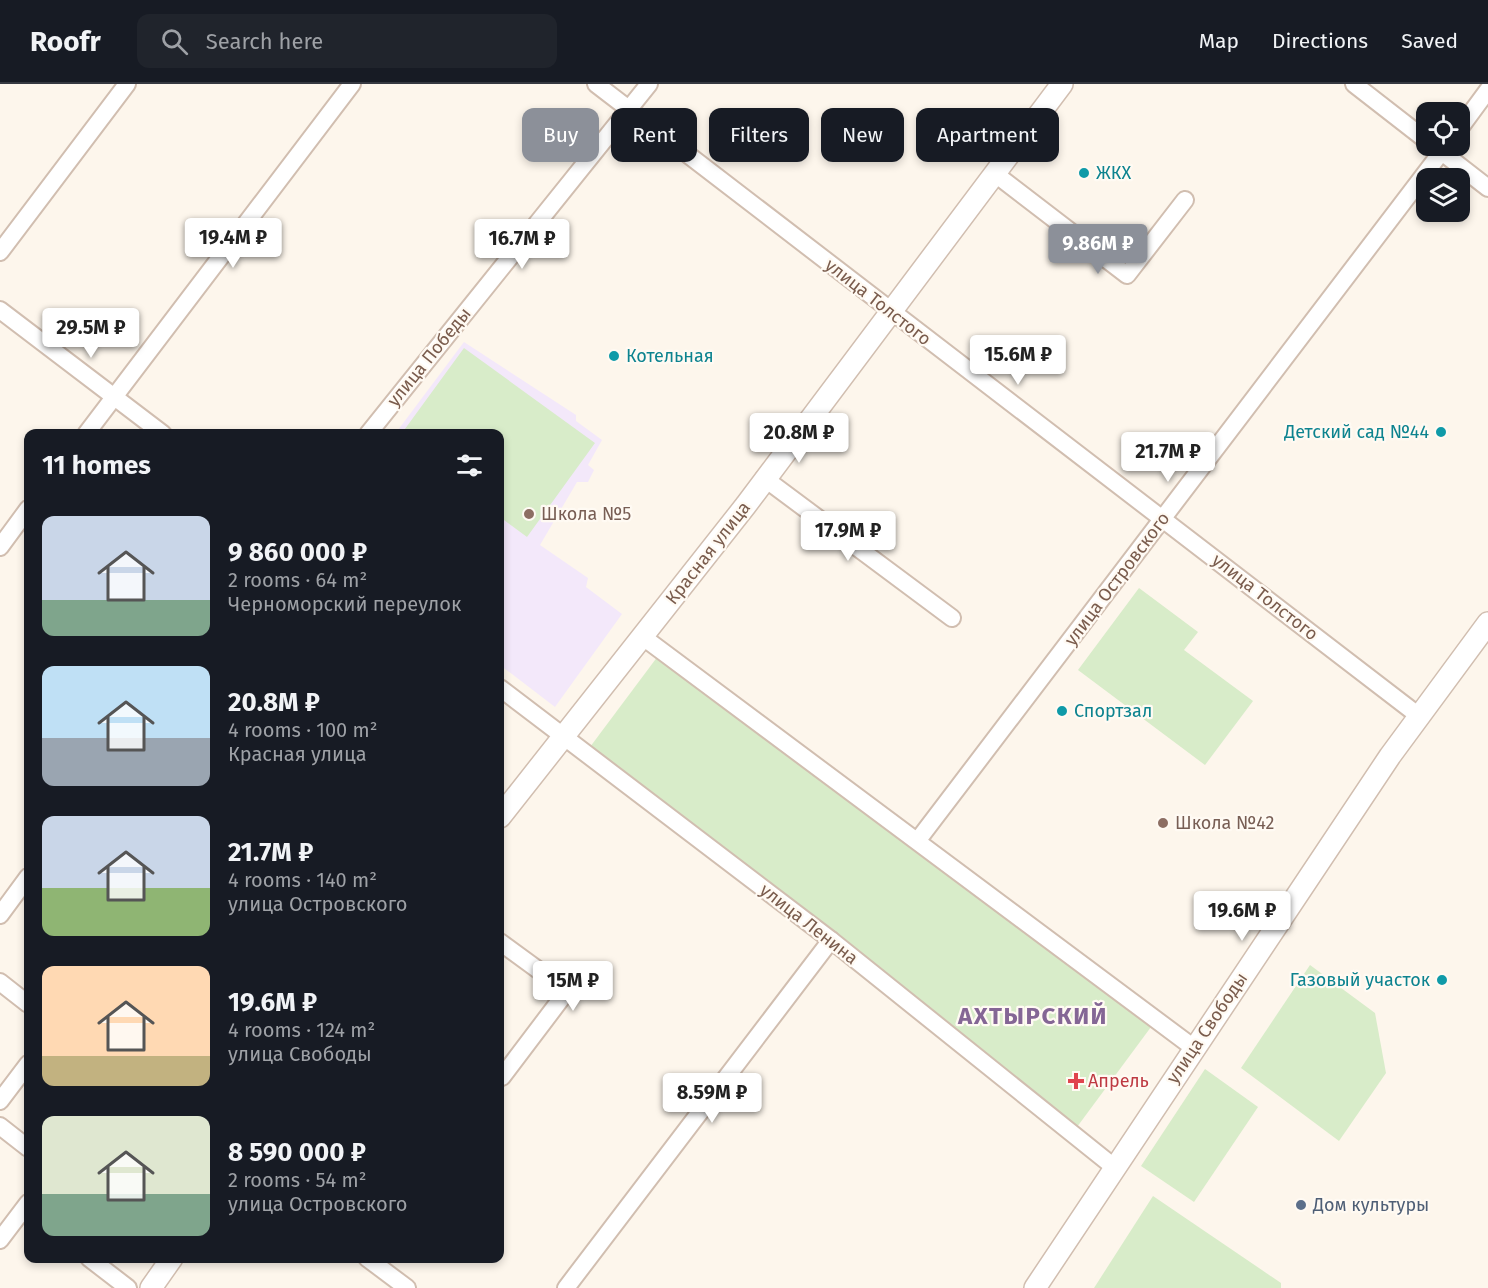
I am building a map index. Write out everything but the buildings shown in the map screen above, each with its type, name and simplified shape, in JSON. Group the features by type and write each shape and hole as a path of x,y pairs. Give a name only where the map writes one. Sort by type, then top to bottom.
{"street":[{"path":"0,252 127,84"},
{"path":"90,429 352,84"},
{"name":"улица Толстого","path":"596,84 626,108"},
{"name":"улица Победы","path":"631,108 649,84"},
{"name":"Красная улица","path":"504,812 643,637 1062,84"},
{"path":"1354,84 1416,132"},
{"path":"1470,114 1488,90"},
{"name":"улица Победы","path":"372,429 611,132"},
{"name":"улица Островского","path":"918,840 1435,156"},
{"path":"1450,156 1488,188"},
{"name":"улица Толстого","path":"696,162 1419,716"},
{"path":"994,173 1127,275 1185,200"},
{"path":"0,310 156,429"},
{"path":"764,478 952,618"},
{"path":"0,547 24,514"},
{"name":"улица Свободы","path":"1035,1288 1114,1167 1419,716 1488,623"},
{"path":"643,637 1194,1048"},
{"name":"улица Ленина","path":"504,691 831,940 1114,1167"},
{"path":"0,915 24,882"},
{"path":"566,1288 831,940"},
{"path":"504,945 567,991 504,1074"},
{"path":"0,982 24,1001"},
{"path":"0,1101 24,1069"},
{"path":"0,1126 24,1145"},
{"path":"0,1240 24,1212"},
{"path":"96,1263 128,1288"},
{"path":"151,1288 168,1263"},
{"path":"374,1263 406,1288"}],"shaded area":[{"name":"Школа №5","path":"464,342 576,415 576,421 602,440 588,465 594,470 588,482 577,482 540,545 588,578 586,587 622,614 555,707 504,668 504,429 399,429"}],"green space":[{"path":"464,348 595,443 527,537 504,520 504,429 405,429"},
{"path":"1139,588 1198,632 1184,650 1253,701 1205,765 1078,670"},
{"path":"658,656 1151,1027 1077,1127 590,747"},
{"path":"1310,965 1375,1013 1386,1073 1339,1141 1241,1068"},
{"path":"1205,1069 1258,1107 1194,1202 1141,1166"},
{"path":"1153,1196 1281,1283 1281,1288 1094,1288"}],"place":[{"name":"ЖКХ","path":"1084,173"},
{"name":"Котельная","path":"614,356"},
{"name":"Детский сад №44","path":"1441,432"},
{"name":"Школа №5","path":"529,514"},
{"name":"Спортзал","path":"1062,711"},
{"name":"Школа №42","path":"1163,823"},
{"name":"Газовый участок","path":"1442,980"},
{"name":"Апрель","path":"1076,1081"},
{"name":"Дом культуры","path":"1301,1205"}],"district":[{"name":"АХТЫРСКИЙ","path":"1033,1016"}]}
